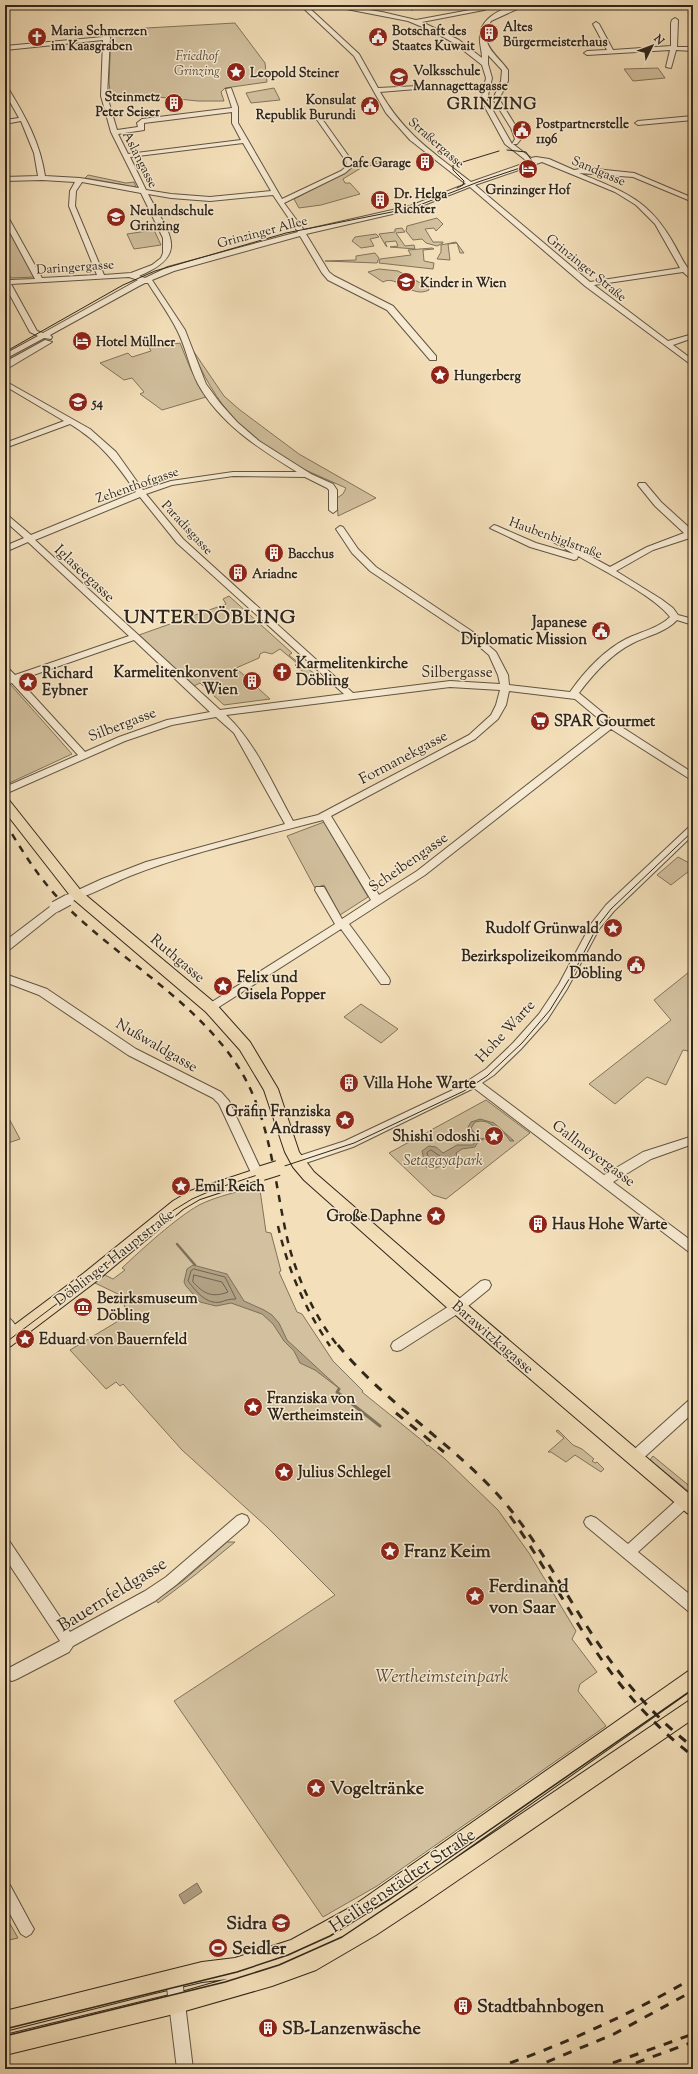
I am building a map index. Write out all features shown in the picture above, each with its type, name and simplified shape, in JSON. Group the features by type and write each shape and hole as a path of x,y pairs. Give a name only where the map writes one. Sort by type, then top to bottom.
{"main road":[{"name":"Ruthgasse","path":"5,803 72,897 211,1008 245,1046 271,1089 292,1152 297,1161"},
{"name":"Döblinger Hauptstraße","path":"10,1337 89,1278 178,1205 196,1195 217,1187 297,1161"},
{"name":"Barawitzkagasse","path":"297,1161 310,1176 458,1307 689,1504"},
{"name":"Heiligenstädter Straße","path":"5,2021 174,1979 235,1968 295,1949 360,1913 693,1678"},
{"name":"Heiligenstädter Straße","path":"5,2045 178,2003 272,1976 309,1963 416,1897 693,1708"}],"street":[{"name":"Straßergasse","path":"303,5 357,54 389,113 412,139 470,184"},
{"path":"329,5 398,17 414,22 472,52 485,64"},
{"path":"523,5 509,7 489,20 482,33 486,47 485,64 489,78 484,100 507,143 535,160"},
{"path":"414,22 484,7 489,20"},
{"path":"668,67 675,38 673,30 675,20"},
{"path":"596,24 611,51"},
{"name":"Aslangasse","path":"106,30 107,38 104,96 114,132 167,238 168,255 162,262 134,275"},
{"path":"5,48 107,38"},
{"path":"486,47 505,70 506,74 504,86 496,99 514,128 518,139 515,143"},
{"path":"587,53 672,48 693,50"},
{"path":"376,90 416,87"},
{"path":"5,88 24,119 37,148 42,178"},
{"path":"229,89 235,110 235,123 280,202 302,232 326,273 390,308 433,358"},
{"path":"114,132 142,129 140,122 142,121 235,110"},
{"path":"280,202 343,172 350,166 349,161 318,117"},
{"path":"638,123 693,118"},
{"path":"5,122 24,119"},
{"path":"506,139 515,143 535,160"},
{"path":"126,156 245,141"},
{"name":"Grinzinger Allee","path":"5,357 42,336 171,269 302,232 412,208 470,184 535,160"},
{"name":"Sandgasse","path":"535,160 549,163 614,188 646,210 665,233 684,270 693,280"},
{"path":"574,173 586,170 631,175 693,200"},
{"path":"5,179 42,178 80,180 170,196 210,199 276,193"},
{"path":"80,180 73,191 72,206 102,276"},
{"name":"Grinzinger Straße","path":"470,184 588,284 693,364"},
{"path":"5,217 9,232 40,281"},
{"path":"588,284 684,270"},
{"name":"Daringergasse","path":"5,281 40,281 134,275 149,281"},
{"path":"5,281 34,332 42,336 53,338"},
{"path":"149,281 181,330 202,384 217,406 234,424 256,443 308,476 326,483 333,490 333,510"},
{"name":"Grinzinger Allee","path":"5,364 7,365 149,281"},
{"path":"667,344 693,336"},
{"name":"Paradisgasse","path":"5,383 87,431 113,454 141,493 180,541 351,696"},
{"path":"5,446 71,421"},
{"name":"Zehenthofgasse","path":"5,550 141,493 185,480 233,474 308,476"},
{"path":"642,485 658,504 692,534"},
{"name":"Iglaseegasse","path":"5,516 29,540 237,731 291,826"},
{"name":"Haubenbiglstraße","path":"494,528 533,545 569,554 610,571"},
{"name":"Formanekgasse","path":"5,947 55,907 106,881 150,864 291,826 325,815 386,784 477,733 491,721 498,712 505,688 504,675 499,662 487,647 373,569 355,551 340,529"},
{"path":"610,571 644,550 663,542 692,534"},
{"name":"Haubenbiglstraße","path":"552,539 610,571 670,610 675,617 693,622"},
{"path":"573,695 589,673 605,657 627,643 669,623 675,617"},
{"path":"9,680 134,637"},
{"path":"5,670 9,680 83,755"},
{"name":"Silbergasse","path":"5,791 83,755 170,722 219,713 450,684 495,686 573,695 580,698 611,724 632,736 693,778"},
{"name":"Scheibengasse","path":"211,1008 421,874 611,724"},
{"path":"325,815 377,901"},
{"name":"Hohe Warte","path":"297,1161 349,1144 475,1083 517,1046 543,1017 563,986 596,927 610,908 693,829"},
{"path":"320,890 336,919 349,930 385,981"},
{"name":"Nußwaldgasse","path":"5,978 42,992 72,1010 132,1052 217,1095 223,1101 260,1174"},
{"name":"Gallmeyergasse","path":"475,1083 693,1249"},
{"path":"605,1181 640,1157 667,1146 693,1140"},
{"path":"396,1346 458,1307 485,1284"},
{"path":"5,1321 10,1337"},
{"path":"634,1458 693,1405"},
{"path":"628,1552 689,1504"},
{"name":"Bauernfeldgasse","path":"12,1674 64,1647 68,1640 150,1596 171,1582 242,1520"},
{"path":"591,1522 693,1606"},
{"path":"5,1546 68,1640"},
{"path":"6,1895 26,1929"},
{"path":"174,1979 185,2069"}],"green space":[{"name":"Friedhof Grinzing","path":"235,23 265,63 267,82 225,88 221,92 224,101 198,101 158,97 111,99 109,83 111,30"},
{"path":"658,68 665,78 633,81 624,69"},
{"path":"274,88 280,100 251,103 246,93"},
{"path":"379,161 380,163 361,168 343,179 345,183 350,183 360,194 321,205 299,208 294,199 346,172 353,166"},
{"path":"88,175 126,183 134,182 136,187 124,187 125,185 85,178"},
{"path":"437,218 443,224 436,231 434,228 425,229 433,242 443,242 437,246 426,243 422,239 413,240 406,231 407,226"},
{"path":"402,228 405,232 396,233 405,246 414,245 415,249 390,247 398,246 396,241 385,242 387,247 379,234 395,232 395,229"},
{"path":"154,230 161,245 134,249 127,234"},
{"path":"5,234 10,234 12,236 35,277 11,278 5,267"},
{"path":"376,234 379,237 370,239 374,246 361,248 352,241 355,237"},
{"path":"456,242 457,243 448,244 450,260 437,259 441,252 441,245"},
{"path":"457,244 464,253 460,253"},
{"path":"434,249 423,250 424,261 434,263 433,269 379,263 380,259 411,255 408,250"},
{"path":"375,253 379,258 377,263 325,261 356,260 356,256"},
{"path":"379,269 398,271 428,287 429,290 422,292 416,291 394,281 388,280 383,282 368,272"},
{"path":"155,342 156,347 180,343 191,370 206,397 162,410 140,394 144,392 132,378 124,380 100,363 128,353 132,357 151,351 147,344"},
{"path":"192,349 224,396 240,410 299,454 376,498 338,516 337,498 343,494 346,488 282,458 264,446 249,433 234,419 222,404 201,369"},
{"path":"229,596 292,653 289,655 321,679 317,684 295,665 298,664 280,649 272,654 264,652 260,654 259,658 236,668 270,699 224,705 200,683 194,686 139,635 226,604 223,599"},
{"path":"10,684 72,754 5,785 5,687"},
{"path":"324,822 368,897 340,915 324,885 315,888 287,836"},
{"path":"678,857 693,865 693,868 671,885 657,875"},
{"path":"689,972 693,974 693,1052 683,1050 666,1085 647,1077 615,1104 589,1084 671,1020 654,1000"},
{"path":"361,1004 398,1029 381,1043 344,1017"},
{"name":"Setagayapark","path":"486,1100 530,1133 446,1199 433,1195 389,1153"},
{"path":"5,1111 20,1139 5,1144"},
{"name":"Wertheimsteinpark","path":"258,1186 260,1190 266,1232 271,1233 281,1271 279,1272 297,1312 302,1314 333,1361 363,1391 362,1392 445,1459 498,1510 529,1553 576,1631 572,1639 597,1672 580,1684 578,1691 606,1726 377,1886 323,1917 174,1701 335,1595 267,1527 182,1450 123,1384 120,1386 116,1382 106,1389 70,1350 120,1320 126,1312 122,1296 95,1283 105,1275 113,1279 125,1270 122,1268 149,1243 199,1205"},
{"path":"558,1430 573,1445 582,1449 594,1459 592,1461 595,1463 597,1462 604,1469 601,1472 575,1455 566,1462 551,1452 548,1452 564,1438 556,1431"},
{"path":"653,1456 693,1489 693,1495 650,1460"},
{"path":"227,1542 235,1542 158,1603 156,1600 183,1581"},
{"path":"5,1915 18,1938 5,1941"}],"water":[{"path":"480,1119 494,1123 514,1141 510,1141 506,1135 500,1131 478,1142 475,1147 462,1149 456,1153 458,1158 456,1160 433,1169 426,1167 422,1151 429,1146 436,1147 443,1153 457,1145 473,1145 475,1141 468,1127 471,1122","holes":["475,1122 487,1122 497,1128 497,1131 482,1139 477,1137 471,1128"]},
{"path":"193,1265 227,1274 244,1301 272,1315 279,1323 287,1340 340,1389 315,1370 300,1363 294,1351 284,1341 273,1324 262,1314 231,1303 216,1306 200,1302 184,1282 187,1269"},
{"path":"197,1883 202,1892 184,1904 179,1895"}],"waterway":[{"path":"409,5 412,10"},
{"path":"177,1244 195,1265"},
{"path":"339,1389 337,1392 380,1426"}],"tram line":[{"path":"5,352 123,285 155,271 286,233 412,208 478,182 526,166 532,161 526,152 507,150"},
{"path":"457,188 463,185 464,181 453,170 453,165 499,151"},
{"path":"5,1343 87,1281 174,1210 192,1199 215,1189 354,1143 464,1091 487,1076 522,1043 550,1010 576,968 597,927 611,909 693,831"},
{"path":"5,2029 237,1972 288,1955 330,1936 390,1899 693,1689"},
{"path":"5,2036 225,1982 279,1965 342,1937 417,1887"}],"railway":[{"path":"5,822 33,867 58,898 88,927 179,1001 200,1020 220,1042 237,1065 249,1085 265,1129 289,1246 298,1273 315,1311 338,1346"},
{"path":"278,1226 298,1289 330,1346"},
{"path":"338,1345 379,1388 469,1466 510,1509 550,1567 599,1645 623,1677 649,1707 693,1747"},
{"path":"396,1413 444,1452"},
{"path":"510,1516 532,1548 582,1631 626,1692 664,1732 693,1756"},
{"path":"493,2069 545,2050 620,2017 693,1978"},
{"path":"530,2069 614,2034 693,1991"},
{"path":"596,2069 693,2034"},
{"path":"619,2069 693,2042"}],"place":[{"name":"Altes Bürgermeisterhaus","path":"489,33"},
{"name":"Maria Schmerzen im Kaasgraben","path":"37,37"},
{"name":"Botschaft des Staates Kuwait","path":"378,37"},
{"name":"Leopold Steiner","path":"236,72"},
{"name":"Volksschule Mannagettagasse","path":"399,77"},
{"name":"Steinmetz Peter Seiser","path":"174,103"},
{"name":"Konsulat Republik Burundi","path":"370,106"},
{"name":"Postpartnerstelle 1196","path":"522,130"},
{"name":"Cafe Garage","path":"425,162"},
{"name":"Grinzinger Hof","path":"528,169"},
{"name":"Dr. Helga Richter","path":"380,200"},
{"name":"Neulandschule Grinzing","path":"116,217"},
{"name":"Kinder in Wien","path":"406,282"},
{"name":"Hotel Müllner","path":"82,341"},
{"name":"Hungerberg","path":"440,375"},
{"name":"54","path":"78,402"},
{"name":"Bacchus","path":"274,553"},
{"name":"Ariadne","path":"238,573"},
{"name":"Japanese Diplomatic Mission","path":"601,631"},
{"name":"Karmelitenkirche Döbling","path":"282,672"},
{"name":"Karmelitenkonvent Wien","path":"252,681"},
{"name":"Richard Eybner","path":"28,682"},
{"name":"SPAR Gourmet","path":"540,721"},
{"name":"Rudolf Grünwald","path":"613,928"},
{"name":"Bezirkspolizeikommando Döbling","path":"636,965"},
{"name":"Felix und Gisela Popper","path":"223,986"},
{"name":"Villa Hohe Warte","path":"349,1083"},
{"name":"Gräfin Franziska Andrassy","path":"345,1120"},
{"name":"Shishi odoshi","path":"494,1136"},
{"name":"Emil Reich","path":"181,1186"},
{"name":"Große Daphne","path":"436,1216"},
{"name":"Haus Hohe Warte","path":"538,1224"},
{"name":"Bezirksmuseum Döbling","path":"83,1307"},
{"name":"Eduard von Bauernfeld","path":"25,1339"},
{"name":"Franziska von Wertheimstein","path":"253,1407"},
{"name":"Julius Schlegel","path":"284,1472"},
{"name":"Franz Keim","path":"390,1551"},
{"name":"Ferdinand von Saar","path":"475,1596"},
{"name":"Vogeltränke","path":"316,1788"},
{"name":"Sidra","path":"281,1923"},
{"name":"Seidler","path":"218,1948"},
{"name":"Stadtbahnbogen","path":"463,2006"},
{"name":"SB-Lanzenwäsche","path":"268,2028"}],"district":[{"name":"GRINZING","path":"492,103"},
{"name":"UNTERDÖBLING","path":"210,616"}]}
